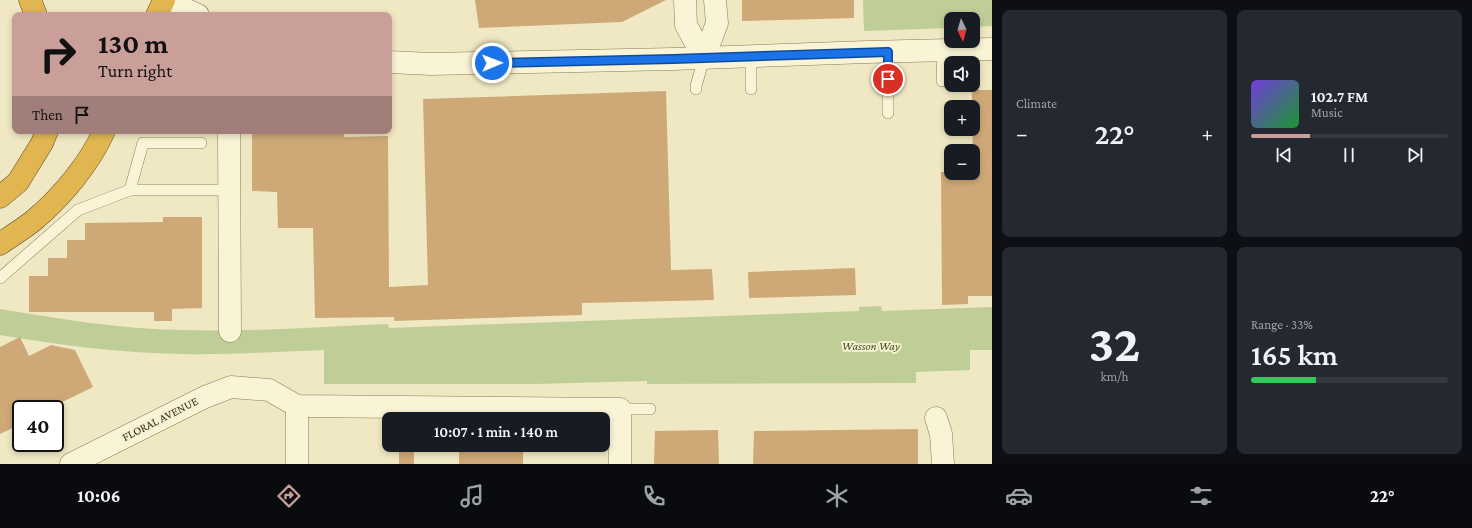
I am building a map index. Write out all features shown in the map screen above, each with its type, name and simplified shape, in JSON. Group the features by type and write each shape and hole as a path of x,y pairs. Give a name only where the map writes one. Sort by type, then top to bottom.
{"highway":[{"path":"30,0 35,12"},
{"path":"158,12 164,0"},
{"path":"0,197 18,182 46,134"},
{"path":"0,244 34,220 66,189 97,146 103,134"}],"street":[{"path":"164,0 191,12"},
{"path":"685,0 686,25 704,58"},
{"path":"704,58 716,23 715,0"},
{"path":"392,62 405,64 461,64 992,49"},
{"path":"228,134 230,331"},
{"name":"FLORAL AVENUE","path":"71,464 205,397 231,387 269,390 297,406"},
{"path":"297,464 297,406 620,409 620,464"},
{"path":"936,418 941,434 943,464"}],"lane":[{"path":"942,81 943,50"},
{"path":"888,52 888,113"},
{"path":"751,56 751,89"},
{"path":"696,89 704,58"},
{"path":"130,190 143,143 201,142"},
{"path":"0,278 78,210 130,190 229,190"},
{"path":"620,409 650,409"}],"green space":[{"path":"863,0 992,0 992,26 980,27 980,12 944,12 944,28 864,31"},
{"name":"Wasson Way","path":"881,306 882,311 992,307 992,350 970,350 970,370 916,372 916,383 647,384 647,381 534,384 324,384 324,350 217,354 135,352 90,348 0,335 0,309 68,320 135,328 233,330 388,324 389,328 859,311 859,307"}],"building":[{"path":"475,0 666,0 622,22 479,28"},
{"path":"742,0 854,0 854,18 742,21"},
{"path":"992,90 992,296 968,296 968,304 942,305 941,172 944,172 944,180 980,180 980,144 973,144 973,136 980,136 980,100 972,100 972,92"},
{"path":"666,91 671,270 712,269 714,300 582,303 582,315 394,321 394,317 315,318 313,228 278,228 277,192 252,191 252,134 344,134 344,137 388,136 389,287 428,285 423,99"},
{"path":"163,217 202,217 202,308 172,309 172,321 154,321 154,312 29,312 29,276 48,276 48,258 67,258 67,240 85,240 85,223 163,222"},
{"path":"855,268 856,295 749,298 748,272"},
{"path":"20,337 29,356 51,345 75,350 93,387 64,401 12,400 12,428 0,434 0,347"},
{"path":"918,429 918,464 753,464 754,431"},
{"path":"718,430 719,464 654,464 655,431"},
{"path":"399,452 414,452 414,464 399,464"},
{"path":"459,452 523,452 523,464 459,464"}],"route":[{"path":"492,63 888,52 888,79"}]}
